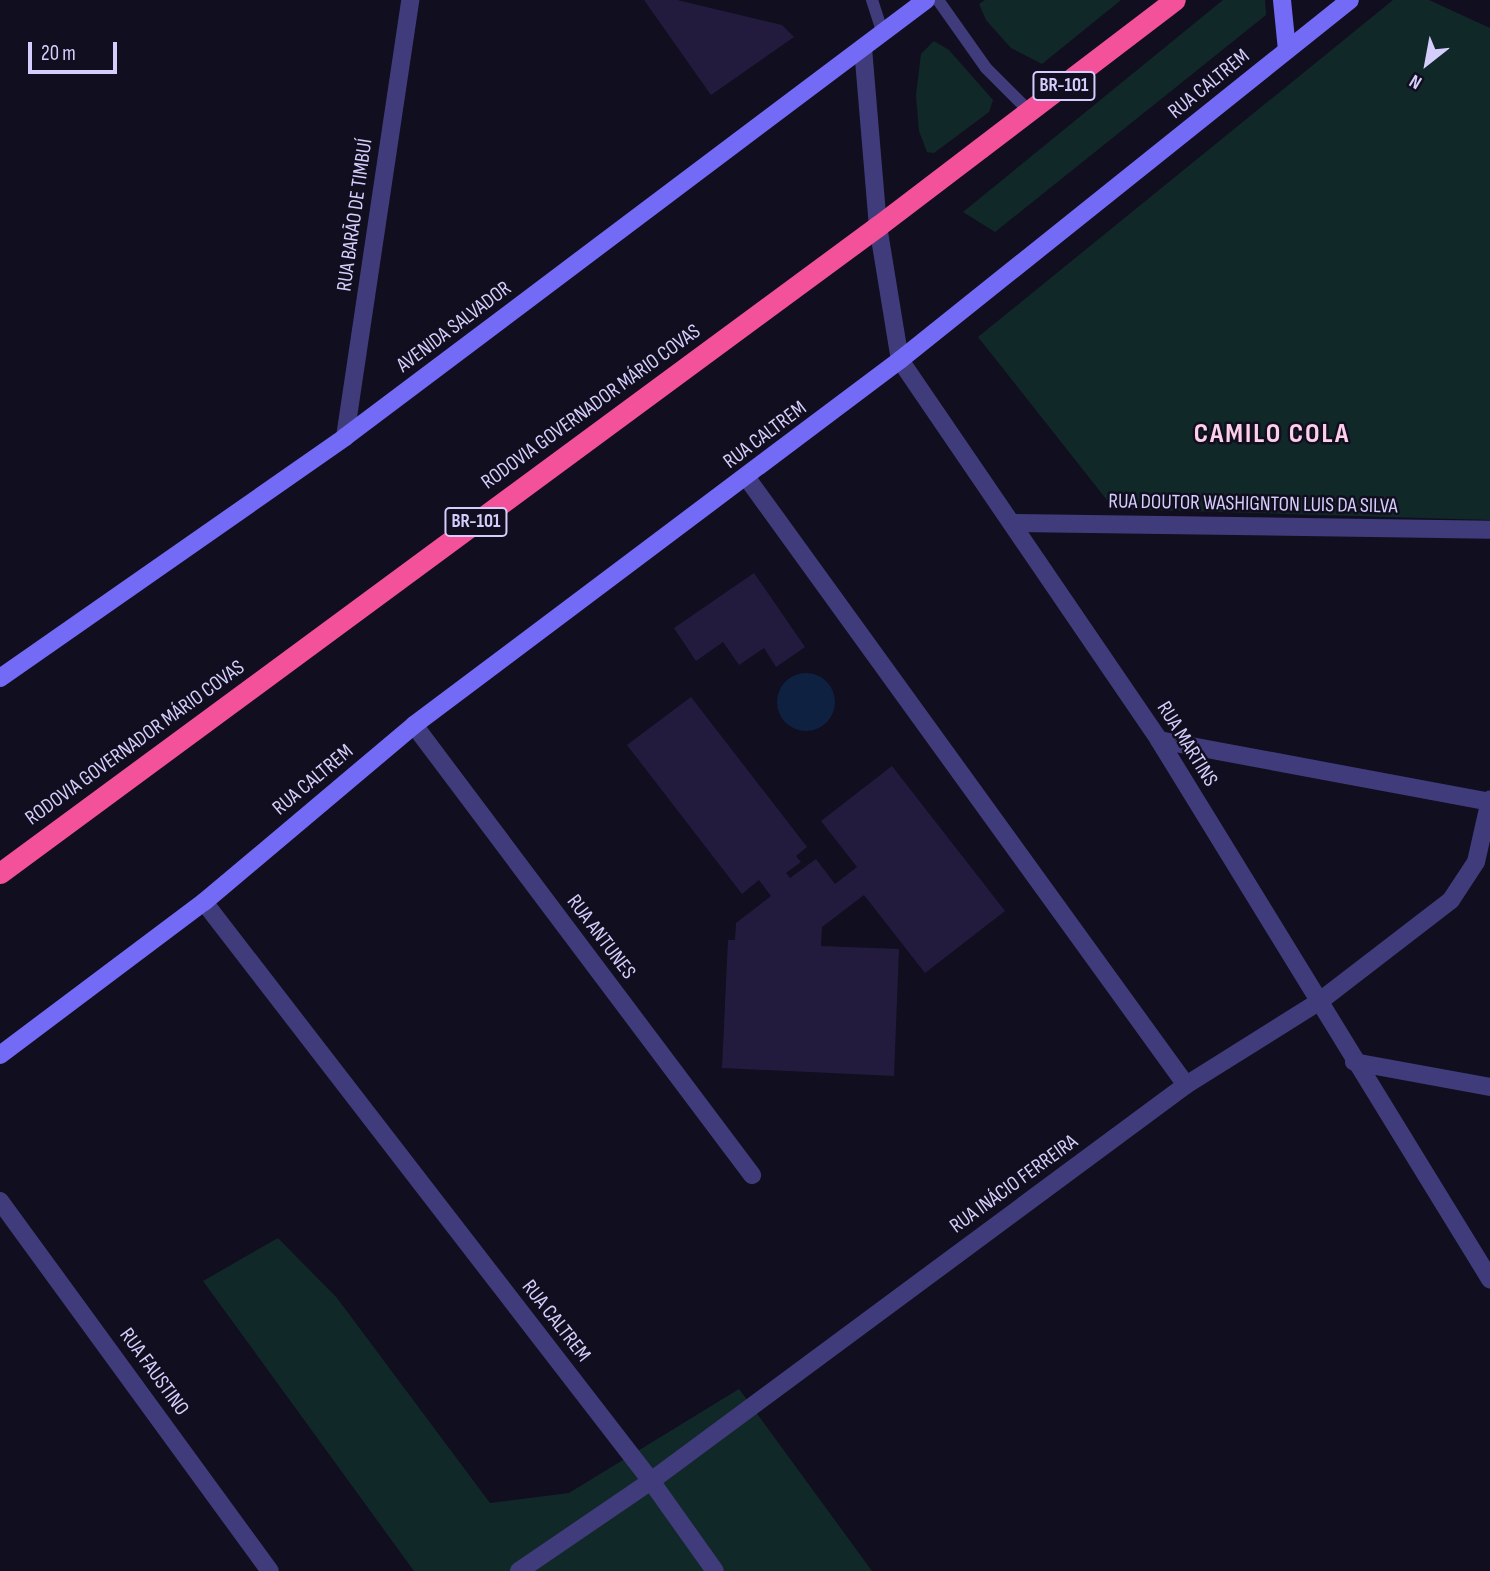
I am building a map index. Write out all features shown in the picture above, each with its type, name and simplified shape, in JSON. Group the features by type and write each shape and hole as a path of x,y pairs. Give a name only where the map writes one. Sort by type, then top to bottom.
{"highway":[{"name":"RODOVIA GOVERNADOR MÁRIO COVAS","path":"0,873 878,226 1175,0"}],"street":[{"name":"RUA BARÃO DE TIMBUÍ","path":"345,438 410,0"},
{"name":"AVENIDA SALVADOR","path":"0,678 345,438 926,0"},
{"path":"1282,0 1287,50"},
{"name":"RUA CALTREM","path":"0,1055 204,902 414,725 747,478 900,360 1350,0"},
{"name":"RUA MARTINS","path":"863,48 878,226 900,360 1014,523 1159,740 1320,1001 1353,1062 1490,1279"},
{"path":"747,478 1186,1085"},
{"name":"RUA DOUTOR WASHIGNTON LUIS DA SILVA","path":"1014,523 1490,530"},
{"name":"RUA ANTUNES","path":"414,725 752,1175"},
{"path":"1159,740 1490,801"},
{"name":"RUA INÁCIO FERREIRA","path":"519,1571 651,1481 1186,1085 1320,1001 1451,900 1475,862 1490,801"},
{"name":"RUA CALTREM","path":"204,902 651,1481 715,1571"},
{"path":"1353,1062 1490,1087"},
{"name":"RUA FAUSTINO","path":"0,1201 270,1571"}],"lane":[{"path":"872,0 883,33"},
{"path":"938,0 986,68 1030,112"}],"green space":[{"path":"985,0 1121,0 1042,64 1011,48 986,20 979,4"},
{"path":"1223,0 1265,0 1266,15 995,232 963,212"},
{"path":"1393,0 1429,0 1490,28 1490,520 1114,509 978,337"},
{"path":"934,41 949,50 993,100 989,112 934,153 927,152 919,131 916,95 921,54"},
{"path":"278,1238 337,1298 490,1503 569,1493 739,1389 872,1571 414,1571 203,1281"}],"water":[{"path":"800,673 812,673 827,681 835,696 835,708 827,723 812,731 800,731 785,723 777,708 777,696 785,681"}],"building":[{"path":"644,0 677,0 782,25 794,37 711,95"},
{"path":"754,573 805,647 776,667 764,648 739,665 723,642 696,661 674,628"},
{"path":"691,697 807,847 796,856 801,862 786,873 790,878 816,859 835,884 857,867 821,821 892,766 1005,911 925,973 864,895 822,927 821,946 899,949 894,1076 722,1068 728,940 735,940 736,923 771,896 759,880 742,894 627,745"}],"district":[{"name":"CAMILO COLA","path":"1272,434"}]}
